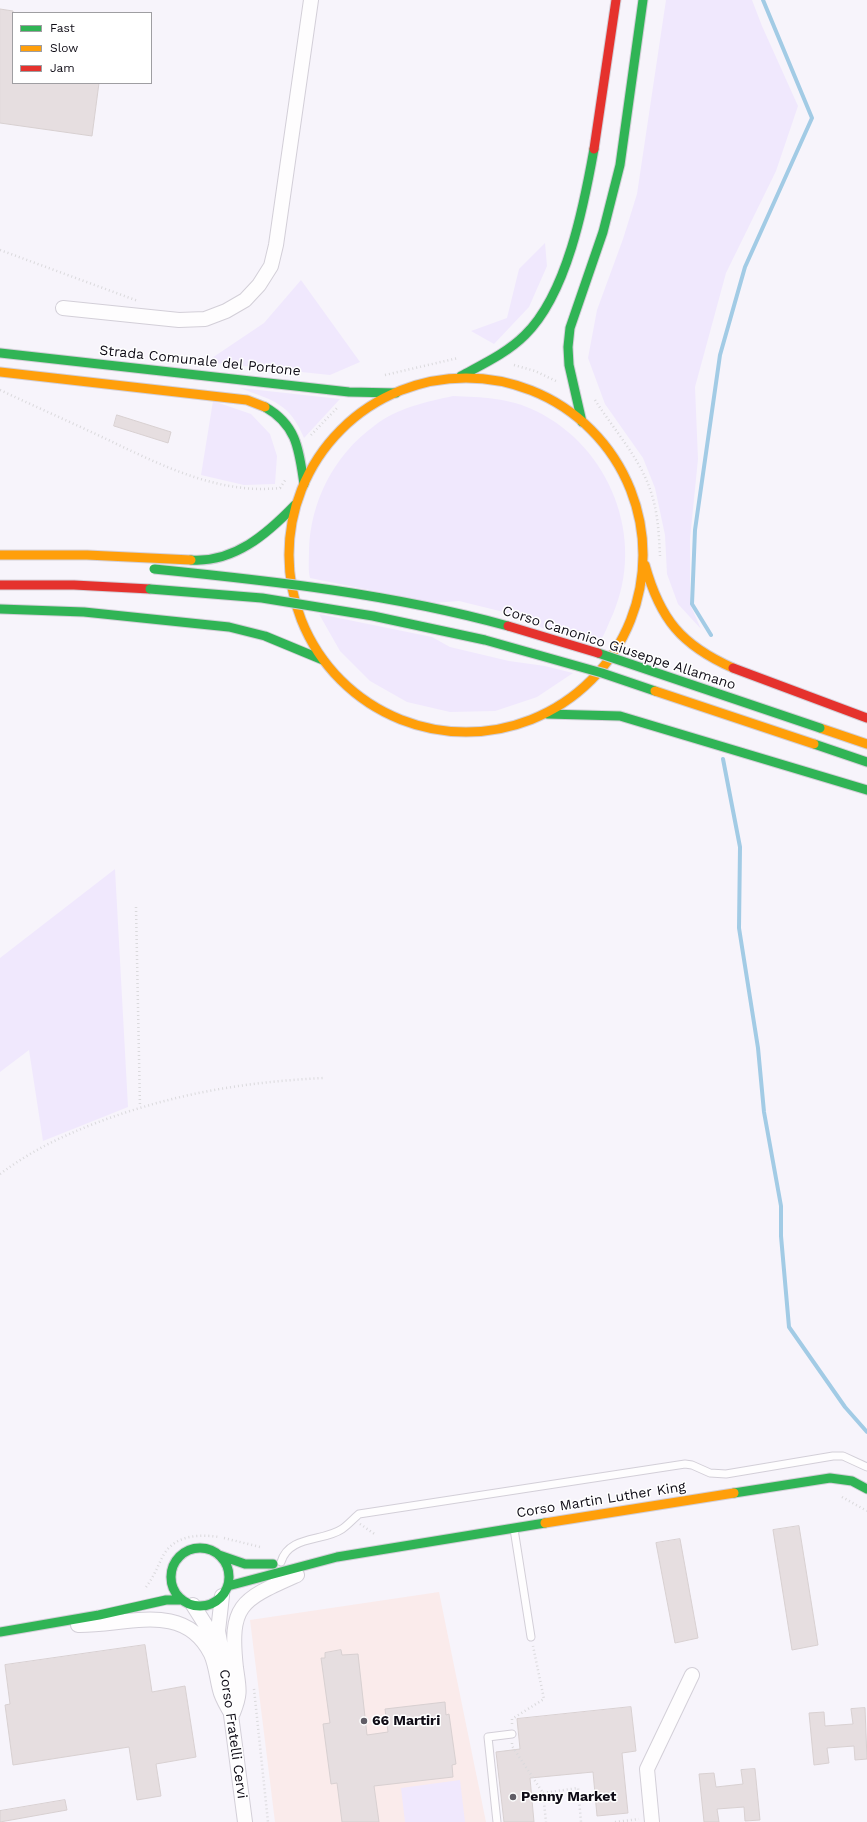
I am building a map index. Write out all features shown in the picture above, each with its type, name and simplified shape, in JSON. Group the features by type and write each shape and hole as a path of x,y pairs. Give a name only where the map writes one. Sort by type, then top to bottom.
{"street":[{"path":"63,308 179,320 205,319 226,311 245,300 259,285 271,266 276,245 311,0"},
{"path":"460,377 516,344 542,313 562,274 581,212 589,179 616,0"},
{"path":"582,422 569,365 568,347 570,328 603,232 618,172 643,0"},
{"name":"Strada Comunale del Portone","path":"0,353 349,392 398,393"},
{"path":"0,372 247,400 259,404 271,409 279,415 293,433 298,444 304,484"},
{"path":"460,377 502,380 533,390 562,406 582,422 599,438 625,480 635,505 640,529 640,575 636,598 630,620 613,656 604,670 575,698 545,714 514,724 482,731 447,730 411,723 384,711 358,694 323,660 307,635 296,610 288,581 288,553 291,522 296,504 316,461 336,434 364,410 398,393 432,381 460,377"},
{"path":"0,555 87,554 202,561 220,558 234,554 255,542 276,526 296,504"},
{"name":"Corso Canonico Giuseppe Allamano","path":"641,551 653,592 665,617 673,629 696,650 726,664 867,718"},
{"name":"Corso Canonico Giuseppe Allamano","path":"150,569 263,580 373,596 487,621 608,656 867,744"},
{"name":"Corso Canonico Giuseppe Allamano","path":"0,585 74,585 150,589 262,598 372,616 484,640 602,673 867,762"},
{"path":"0,609 84,612 251,630 271,637 323,660"},
{"path":"545,714 620,716 867,790"},
{"name":"Corso Martin Luther King","path":"219,1555 250,1566 336,1557 514,1528 728,1484 833,1477 849,1480 867,1489"},
{"path":"0,1632 121,1611 166,1600 188,1602 201,1606 213,1602 225,1591 229,1575 226,1563 219,1555 206,1549 192,1549 179,1558 174,1565 171,1575 161,1590 152,1598 121,1611"},
{"path":"232,1715 240,1695 234,1633 235,1621 240,1610 257,1594 336,1557"},
{"name":"Corso Martin Luther King","path":"225,1591 336,1557"},
{"path":"171,1575 172,1584 188,1602"},
{"name":"Corso Fratelli Cervi","path":"225,1591 218,1631 232,1715 245,1822"},
{"name":"Corso Fratelli Cervi","path":"188,1602 220,1647"},
{"path":"50,1624 98,1626 151,1619 180,1624 192,1630 202,1640 212,1656 220,1692 232,1715"},
{"path":"652,1820 647,1769 692,1675"}],"lane":[{"path":"281,1562 283,1555 289,1548 307,1540 342,1529 359,1514 685,1464 692,1465 710,1473 728,1484 833,1456 843,1456 867,1467"},
{"path":"514,1528 531,1637"},
{"path":"497,1822 488,1737 512,1734"}],"path":[{"path":"0,250 145,304"},
{"path":"594,399 630,450 651,491 659,534 660,559"},
{"path":"136,907 140,1107"},
{"path":"0,1174 15,1162 54,1140 140,1107 226,1087 278,1081 324,1078"},
{"path":"841,1496 867,1511"},
{"path":"143,1590 148,1585 170,1546 182,1539 196,1536 232,1539 262,1548 264,1553"},
{"path":"531,1637 544,1699 512,1719 512,1746 543,1793 546,1822"},
{"path":"253,1685 268,1822"},
{"path":"543,1793 578,1788 581,1822"},
{"path":"615,1822 652,1820"}],"shaded area":[{"path":"666,0 752,0 798,106 776,171 726,273 695,387 698,459 690,539 690,604 701,629 678,604 667,574 665,535 655,488 643,458 605,404 588,358 597,310 623,239 637,194"},
{"path":"545,243 547,266 529,307 494,344 471,331 507,318 519,269"},
{"path":"301,280 360,362 330,375 206,362 264,323"},
{"path":"240,388 340,399 304,438 292,417 279,404"},
{"path":"453,396 506,401 516,403 536,411 562,427 584,447 602,471 615,498 623,526 625,555 622,585 613,614 605,633 598,644 542,628 524,617 459,601 434,603 310,578 310,533 314,515 319,498 327,481 336,465 347,451 374,426 392,415 412,406"},
{"path":"213,401 251,414 270,434 277,456 275,484 244,485 201,475"},
{"path":"319,614 432,637 450,647 509,661 545,666 573,673 537,697 495,711 450,712 407,702 370,681 340,651"},
{"path":"115,869 128,1107 43,1141 29,1050 0,1072 0,958"},
{"name":"66 Martiri","path":"439,1592 486,1822 275,1822 250,1620"},
{"path":"460,1780 465,1822 405,1822 401,1788"}],"building":[{"path":"0,9 13,11 12,84 99,84 92,136 0,123"},
{"path":"117,415 171,432 168,443 114,426"},
{"path":"799,1526 818,1645 792,1650 773,1530"},
{"path":"680,1539 698,1638 675,1643 656,1543"},
{"path":"145,1645 152,1692 185,1686 196,1757 156,1764 161,1796 137,1800 129,1747 13,1765 5,1705 10,1704 5,1665"},
{"path":"341,1650 342,1655 358,1654 367,1735 388,1732 385,1709 445,1702 446,1715 449,1714 456,1764 452,1765 453,1777 374,1786 379,1822 342,1822 337,1783 331,1784 323,1724 330,1723 321,1658 325,1658 325,1653"},
{"path":"631,1707 636,1751 622,1753 628,1813 597,1816 593,1772 530,1778 534,1822 504,1822 496,1752 520,1749 517,1719"},
{"path":"865,1708 867,1759 855,1760 854,1746 827,1748 829,1763 814,1765 809,1713 824,1712 825,1726 853,1724 851,1709"},
{"path":"755,1769 760,1820 745,1821 744,1807 717,1809 719,1822 704,1822 699,1774 714,1773 716,1787 743,1784 741,1770"},
{"path":"65,1800 67,1810 0,1822 0,1811"}],"waterway":[{"path":"711,635 692,604 695,530 720,355 745,267 812,118 763,0"},
{"path":"723,759 740,847 739,928 758,1048 764,1112 781,1206 781,1236 789,1327 845,1407 867,1432"}],"traffic: fast":[{"path":"582,422 569,365 568,347 570,328 603,232 620,165 643,0"},
{"path":"461,376 494,358 510,347 525,335 540,318 563,273 572,248 585,196 594,149"},
{"path":"0,353 349,392 396,393"},
{"path":"265,407 276,414 290,430 298,449 304,484"},
{"path":"191,560 207,560 235,552 261,536 295,505"},
{"path":"154,569 243,578 376,597 420,605 508,626"},
{"path":"150,589 262,598 373,616 485,640 602,673 655,691"},
{"path":"0,609 84,612 229,627 265,636 323,660"},
{"path":"598,653 820,728"},
{"path":"547,714 620,716 867,790"},
{"path":"814,744 867,762"},
{"path":"734,1493 830,1478 852,1481 867,1489"},
{"path":"228,1586 337,1557 545,1523"},
{"path":"200,1548 216,1553 224,1561 229,1577 224,1593 216,1601 200,1606 184,1601 176,1593 171,1577 176,1561 184,1553 200,1548"},
{"path":"219,1555 245,1564 273,1564"},
{"path":"0,1632 99,1615 166,1600 182,1600"}],"traffic: slow":[{"path":"0,372 247,400 265,407"},
{"path":"466,378 500,382 534,392 564,408 591,430 613,457 629,487 639,521 643,555 639,589 629,623 613,653 591,680 564,702 534,718 500,728 466,732 432,728 398,718 368,702 341,680 319,653 303,623 293,589 289,555 293,521 303,487 319,457 341,430 368,408 398,392 432,382 466,378"},
{"path":"0,555 87,555 191,560"},
{"path":"645,565 658,601 675,628 686,640 699,650 733,668"},
{"path":"655,691 814,744"},
{"path":"820,728 867,744"},
{"path":"545,1523 734,1493"}],"traffic: jam":[{"path":"594,149 616,0"},
{"path":"0,585 74,585 150,589"},
{"path":"508,626 598,653"},
{"path":"733,668 867,718"}],"place":[{"name":"66 Martiri","path":"364,1721"},
{"name":"Penny Market","path":"513,1797"}]}
